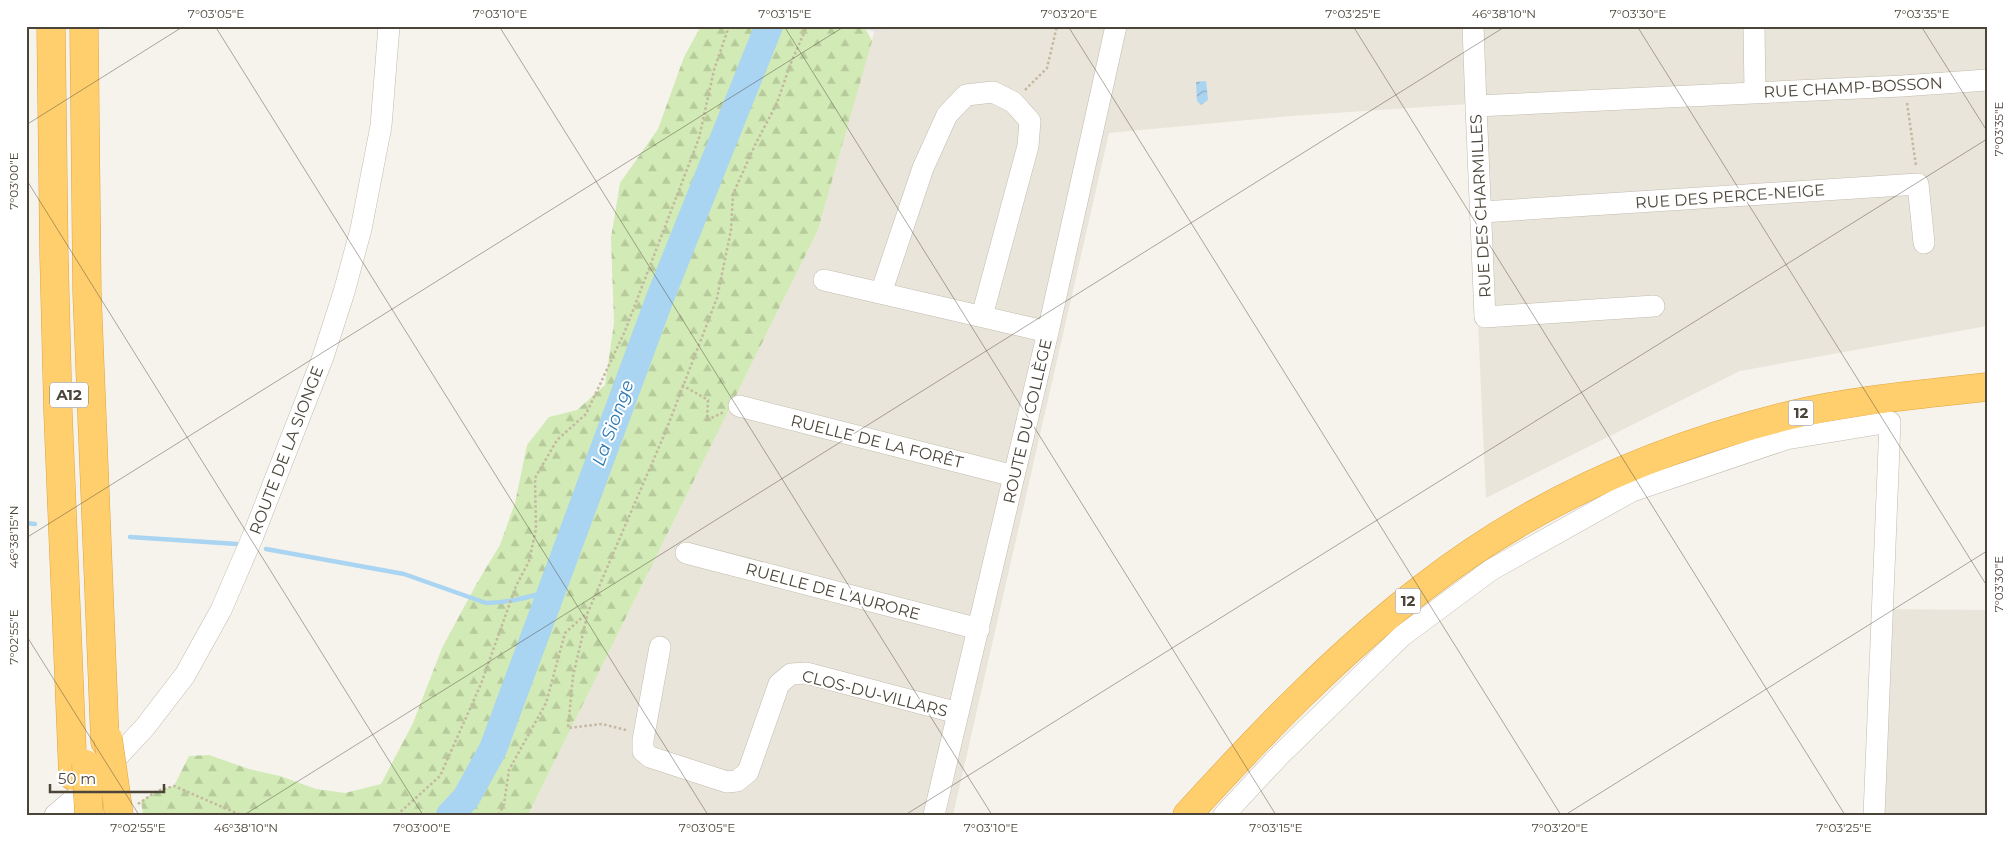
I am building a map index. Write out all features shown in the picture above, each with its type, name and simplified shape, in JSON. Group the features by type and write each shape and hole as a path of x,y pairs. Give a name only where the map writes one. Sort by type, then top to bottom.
{"highway":[{"path":"51,26 53,236 58,413 79,770 75,815"},
{"name":"A12","path":"63,26 67,350 79,770 89,815"},
{"name":"A12","path":"84,26 87,302 109,815"},
{"name":"12","path":"1187,815 1292,704 1372,631 1424,587 1530,517 1629,467 1719,434 1794,415 1933,393 1987,387"},
{"path":"107,740 128,810"}],"street":[{"name":"ROUTE DE LA SIONGE","path":"55,815 95,781 133,741 185,674 221,610 253,536 323,357 361,230 381,126 389,26"},
{"name":"ROUTE DU COLLÈGE","path":"934,815 1048,332 1116,26"},
{"name":"RUE DES CHARMILLES","path":"1473,26 1485,317 1654,306"},
{"name":"RUE CHAMP-BOSSON","path":"1754,26 1755,92 1902,86 1987,80"},
{"path":"881,293 923,168 947,115 966,95 993,92 1013,102 1030,121 1028,146 982,316"},
{"name":"RUE DES CHARMILLES","path":"1476,106 1755,92"},
{"path":"1918,184 1924,243"},
{"name":"RUE DES PERCE-NEIGE","path":"1482,212 1918,184"},
{"path":"824,280 1048,332"},
{"name":"RUELLE DE LA FORÊT","path":"739,406 1014,476"},
{"path":"1224,815 1278,757 1402,636 1491,570 1632,491 1786,439 1890,422 1874,815"},
{"name":"RUELLE DE L'AURORE","path":"686,553 979,629"},
{"name":"CLOS-DU-VILLARS","path":"660,647 644,734 644,751 650,757 727,782 737,781 748,772 779,684 791,674 806,672 958,713"}],"path":[{"path":"397,815 440,776 482,684 512,603 516,586 529,562 536,530 535,478 557,440 586,414 625,331 700,138 714,70 729,26"},
{"path":"644,734 602,724 568,728 574,676 588,612 665,433 716,298 731,230 733,194 755,145 778,103 790,65 807,26"},
{"path":"1013,102 1047,68 1058,26"},
{"path":"1906,103 1918,184"},
{"path":"682,385 708,400 707,420 739,406"},
{"path":"499,815 504,804 510,770 546,703 564,633 588,612"},
{"path":"128,810 157,791 174,786 241,815"}],"shaded area":[{"path":"850,26 883,26 881,33"},
{"path":"876,26 1987,26 1987,326 1740,371 1486,498 1468,104 1291,116 1109,133 953,815 528,815 818,230"},
{"path":"1882,609 1987,610 1987,815 1874,815"}],"green space":[{"path":"701,26 864,26 872,41 818,230 528,815 143,815 141,801 157,791 174,786 189,756 209,755 316,789 345,793 381,784 413,723 442,648 500,545 515,503 527,445 549,417 577,410 605,385 614,323 611,238 620,183 658,129 684,57"}],"water":[{"path":"1206,81 1208,100 1201,105 1197,101 1196,82"}],"waterway":[{"name":"La Sionge","path":"450,815 466,798 493,749 660,298 769,26"},
{"path":"26,523 35,524"},
{"path":"130,537 237,544"},
{"path":"266,549 404,574 486,603 510,601 550,591"}]}
